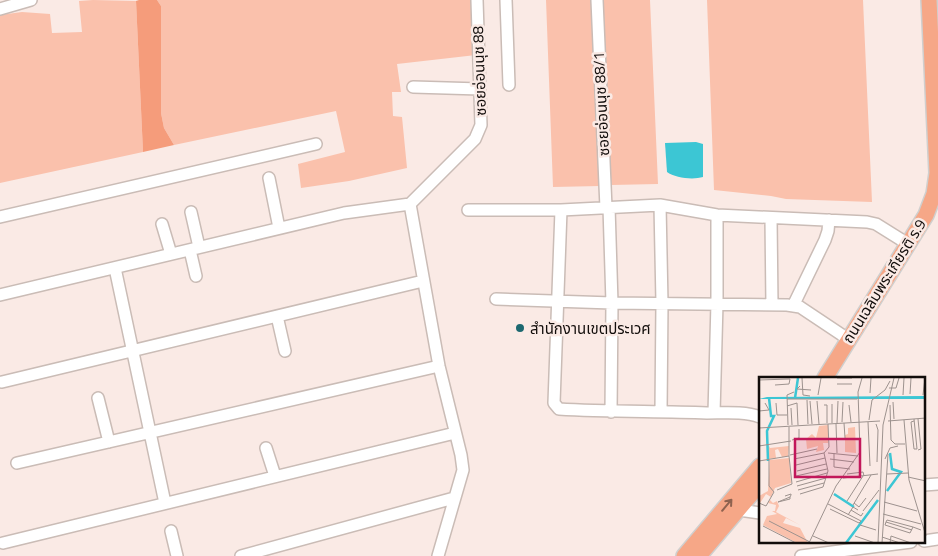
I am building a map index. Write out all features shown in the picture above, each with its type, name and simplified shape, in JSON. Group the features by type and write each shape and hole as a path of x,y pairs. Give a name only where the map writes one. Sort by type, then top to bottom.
{"main road":[{"name":"ถนนเฉลิมพระเกียรติ ร.9","path":"825,377 926,215 934,194 937,182 929,0"},
{"name":"ถนนเฉลิมพระเกียรติ ร.9","path":"837,377 938,213"},
{"path":"684,556 759,467"},
{"path":"699,556 759,485"}],"street":[{"path":"0,9 31,0"},
{"name":"ซอยอ่อนนุช 88","path":"410,204 474,140 481,125 477,0"},
{"path":"506,0 509,85"},
{"name":"ซอยอ่อนนุช 88/1","path":"596,0 612,303 611,412"},
{"path":"413,87 480,88"},
{"path":"0,217 316,144"},
{"path":"269,178 279,228"},
{"path":"0,296 344,213 410,204 439,366 463,470 438,556"},
{"path":"660,206 662,411"},
{"path":"468,210 562,210 660,206 718,215 867,222 876,224 908,244"},
{"path":"562,210 554,405 559,408 611,412 662,411 746,414 759,417"},
{"path":"191,212 196,276"},
{"path":"714,413 718,215"},
{"path":"771,218 772,305"},
{"path":"793,306 826,240 828,220"},
{"path":"162,224 171,254"},
{"path":"115,268 165,503"},
{"path":"2,382 423,281"},
{"path":"496,299 793,306 800,307 848,339"},
{"path":"277,316 285,351"},
{"path":"17,463 439,366"},
{"path":"98,398 109,442"},
{"path":"3,543 455,433"},
{"path":"266,448 275,476"},
{"path":"241,556 454,498"},
{"path":"739,510 759,513"},
{"path":"171,530 178,556"},
{"path":"800,556 895,544"}],"shaded area":[{"path":"157,0 473,0 476,55 397,64 401,92 392,92 393,116 402,117 407,168 349,181 301,188 298,164 345,152 336,111 174,145 164,128 161,113 161,6"},
{"path":"157,0 161,6 161,113 164,128 174,145 143,152 136,1"},
{"path":"546,0 592,0 600,186 553,187"},
{"path":"601,0 650,0 658,184 611,185"},
{"path":"707,0 863,0 872,202 786,199 714,190"},
{"path":"79,1 136,1 143,152 0,183 0,15 22,12 50,14 52,33 82,32"}],"water":[{"path":"696,142 703,144 703,177 684,178 667,172 665,143"}],"place":[{"name":"สำนักงานเขตประเวศ","path":"520,328"}]}
